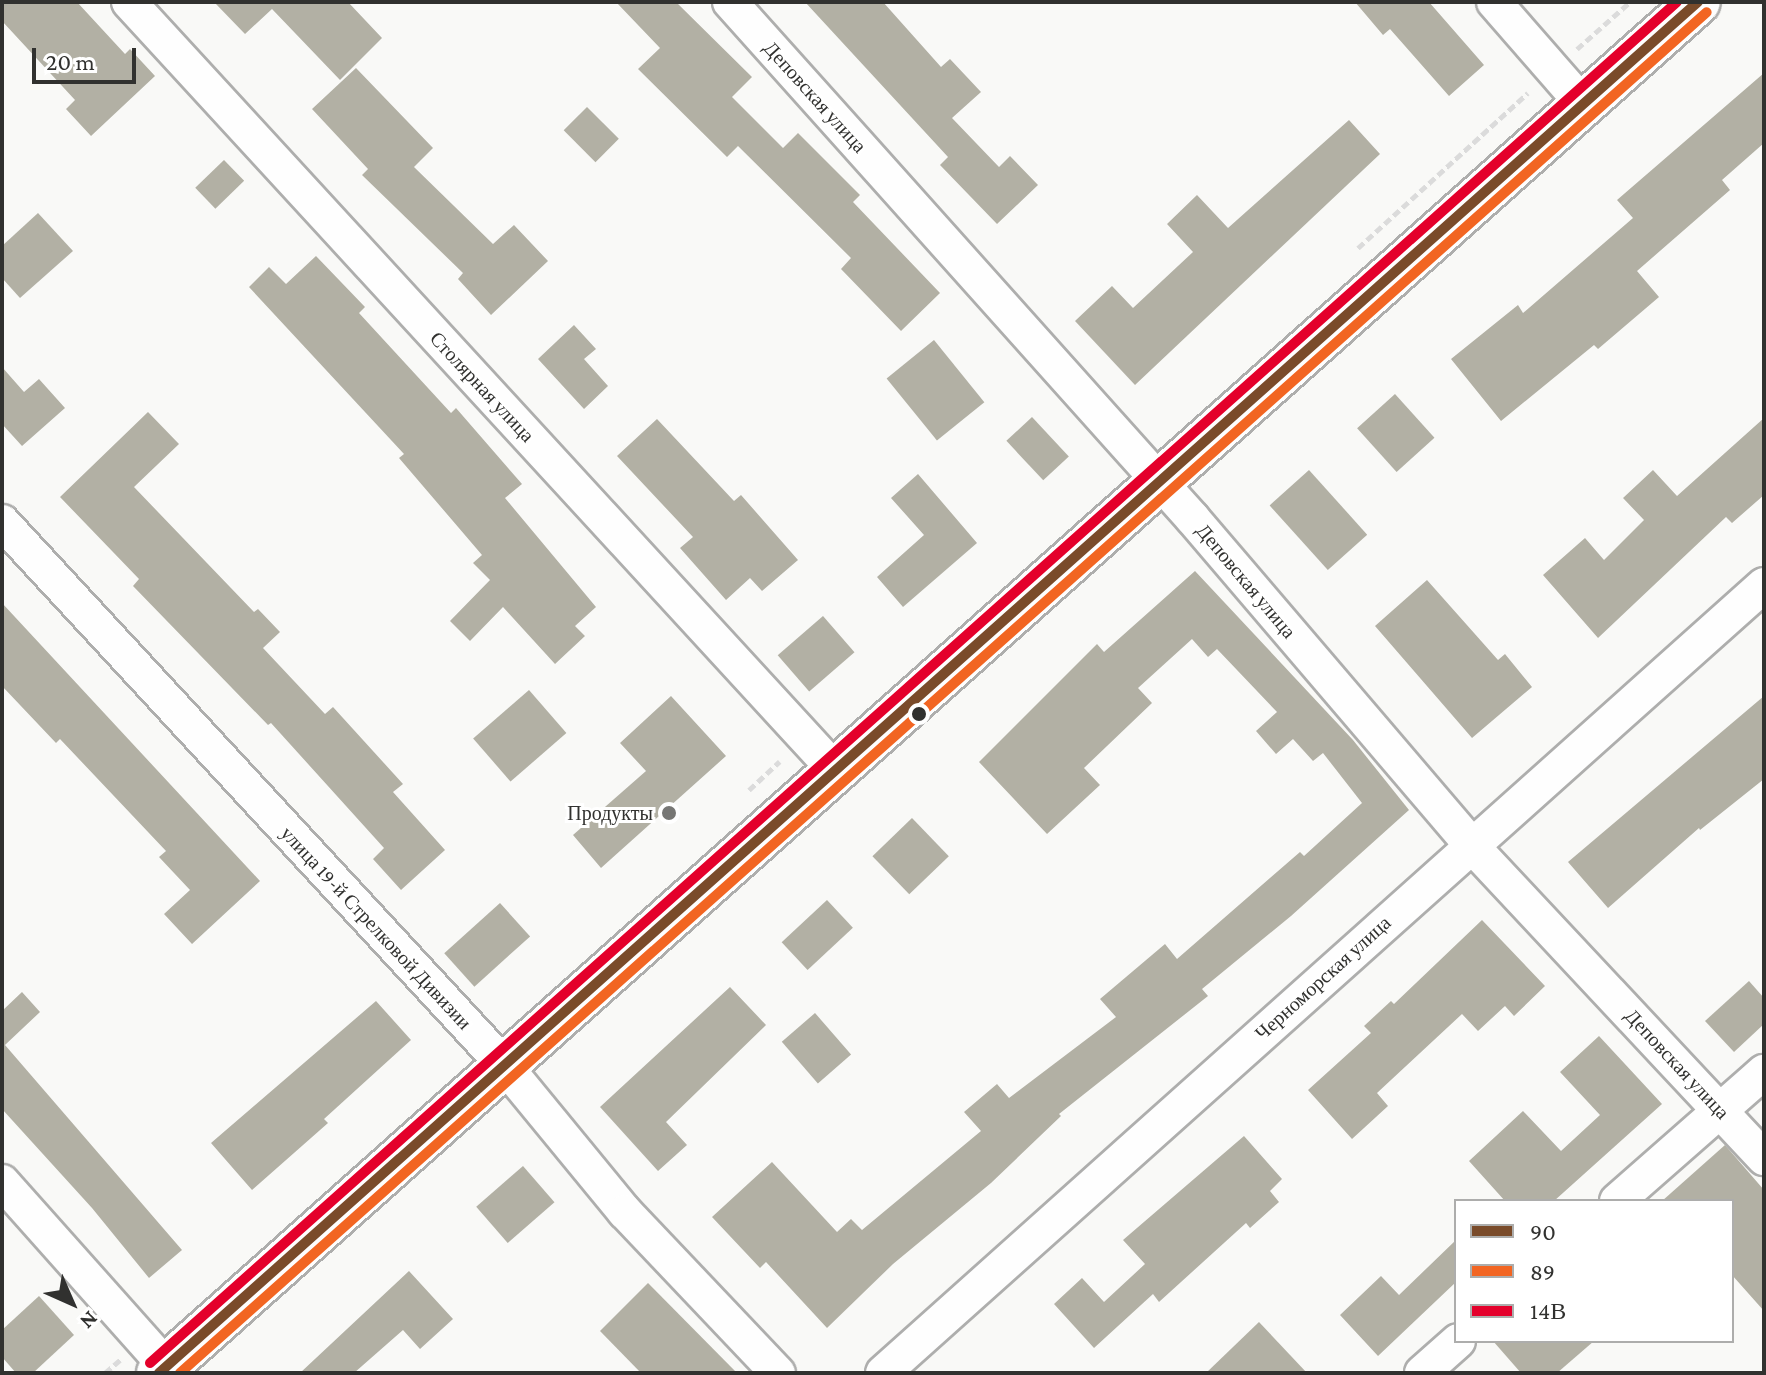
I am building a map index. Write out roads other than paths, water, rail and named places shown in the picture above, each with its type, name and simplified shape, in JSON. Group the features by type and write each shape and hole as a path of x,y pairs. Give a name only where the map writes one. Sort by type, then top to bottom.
{"main road":[{"path":"162,1370 1698,2"}],"street":[{"name":"Столярная улица","path":"129,2 836,771"},
{"name":"Деповская улица","path":"730,2 1159,482 1471,845 1764,1158"},
{"path":"1494,2 1583,104"},
{"name":"улица 19-й Стрелковой Дивизии","path":"2,522 505,1066 625,1212 778,1373"},
{"name":"Черноморская улица","path":"883,1373 1764,585"},
{"path":"1619,1199 1764,1072"},
{"path":"2,1182 162,1370"},
{"path":"1422,1373 1456,1343"}],"place":[{"name":"Продукты","path":"669,813"}]}
